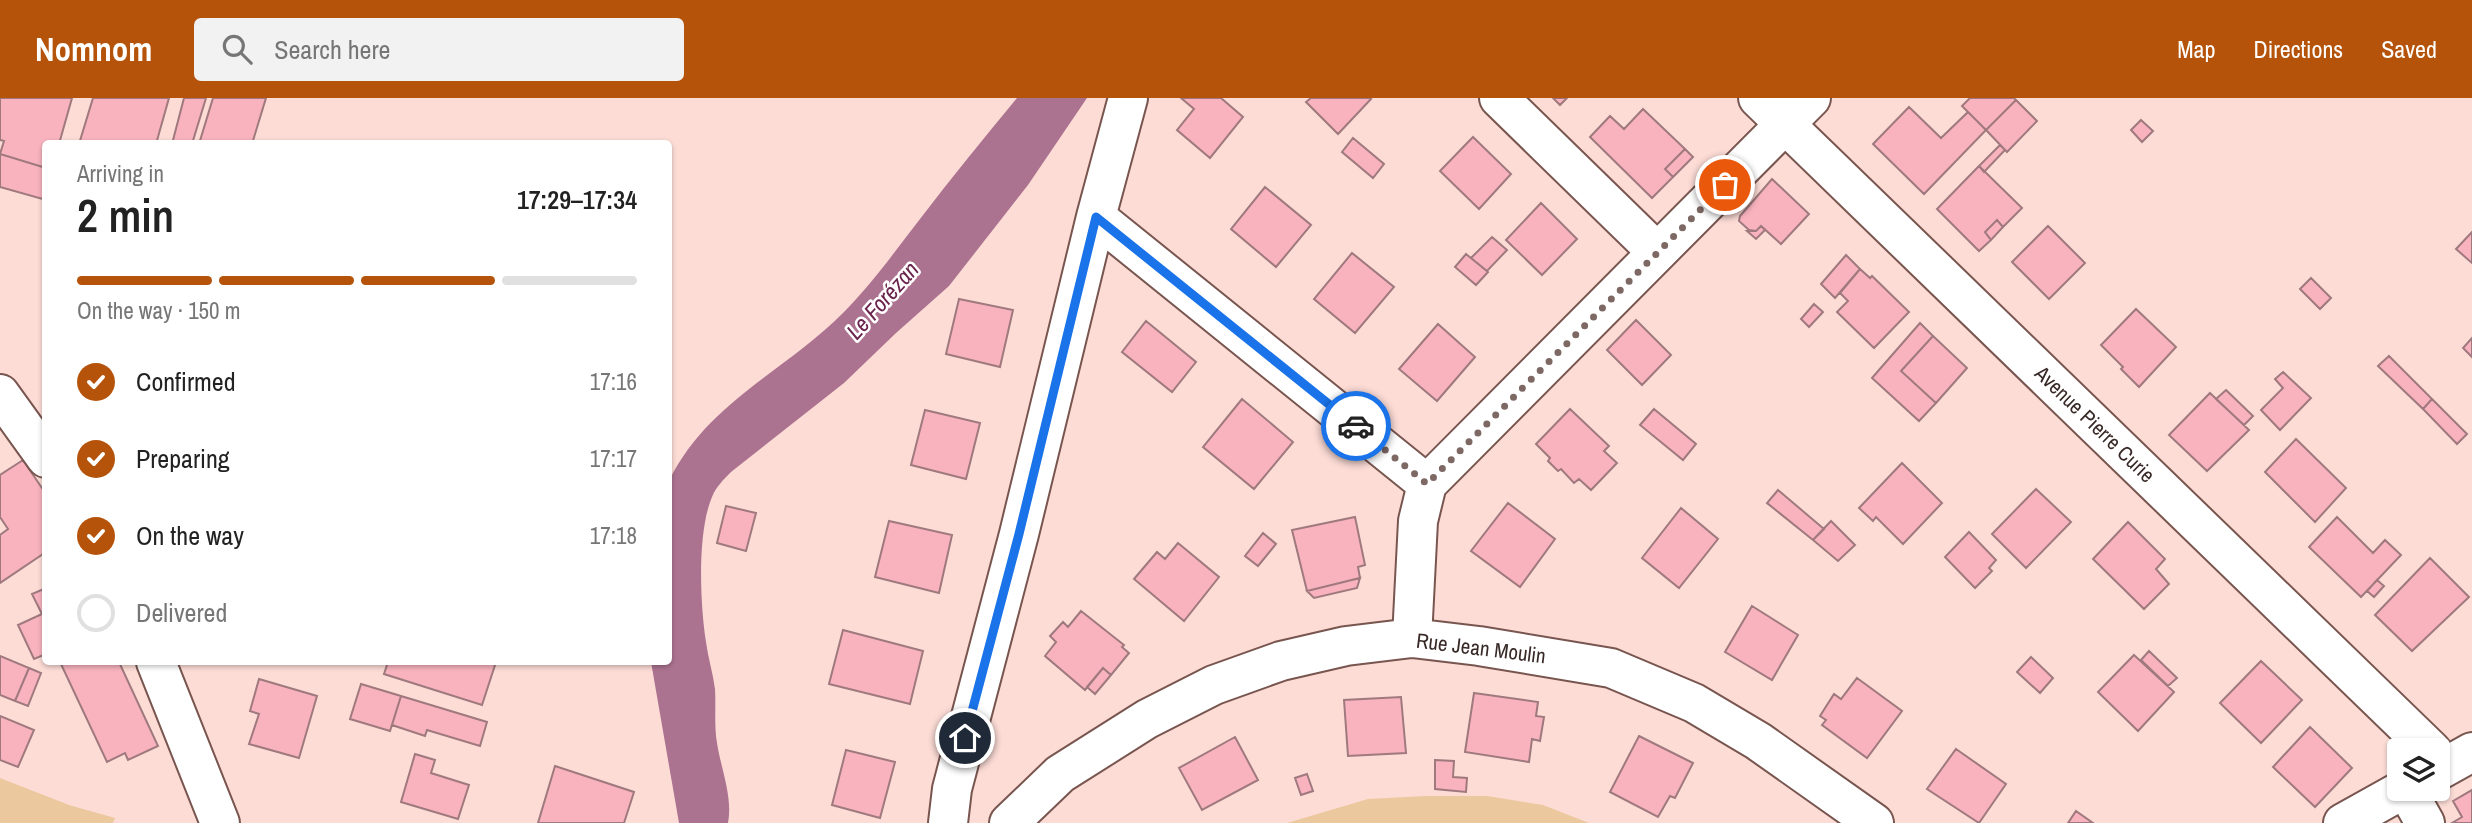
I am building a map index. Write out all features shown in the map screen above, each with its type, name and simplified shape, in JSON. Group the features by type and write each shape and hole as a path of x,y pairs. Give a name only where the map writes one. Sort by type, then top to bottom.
{"street":[{"path":"948,823 952,789 1128,98"},
{"path":"1499,98 1657,253"},
{"name":"Avenue Pierre Curie","path":"1758,98 1799,111 2424,738"},
{"path":"1412,638 1418,521 1427,484 1799,111"},
{"path":"1096,217 1427,484"},
{"path":"0,394 42,452"},
{"name":"Rue Jean Moulin","path":"1009,823 1060,774 1147,719 1214,685 1281,661 1346,646 1412,638 1611,668 1694,703 1758,741 1874,823"},
{"path":"157,665 220,823"},
{"path":"2343,823 2387,799"},
{"path":"2412,801 2424,823"}],"shaded area":[{"path":"0,778 69,805 115,818 113,823 0,823"},
{"path":"1487,796 1543,805 1589,823 1287,823 1368,799"}],"water":[{"name":"Le Forézan","path":"1017,98 1087,98 1028,185 949,286 844,383 731,472 714,493 704,529 701,589 706,642 715,689 716,737 728,793 728,823 679,823 652,665 672,665 672,476 704,430 725,409 820,334 854,302"}],"building":[{"path":"0,98 72,98 60,140 42,140 42,167 0,154 4,141 0,140"},
{"path":"93,98 169,98 157,140 80,140"},
{"path":"184,98 206,98 193,140 173,140"},
{"path":"213,98 266,98 253,140 200,140"},
{"path":"1181,98 1221,98 1243,117 1210,158 1177,130 1194,109"},
{"path":"1311,98 1371,99 1338,134 1306,102"},
{"path":"1553,98 1567,98 1560,105"},
{"path":"1970,98 2016,100 1986,130 1962,106"},
{"path":"2016,100 2037,121 2007,152 1986,130"},
{"path":"1909,107 1941,138 1968,112 1986,130 1924,194 1873,144"},
{"path":"1643,109 1685,149 1665,169 1673,177 1652,198 1590,137 1610,116 1624,129"},
{"path":"2141,120 2153,131 2142,142 2131,130"},
{"path":"1473,137 1511,174 1479,209 1440,171"},
{"path":"1353,138 1384,164 1373,178 1342,152"},
{"path":"2000,145 2005,150 1984,172 1979,166"},
{"path":"1685,149 1693,157 1673,177 1665,169"},
{"path":"0,154 42,167 42,199 0,187"},
{"path":"1979,166 2022,208 2003,227 1997,220 1985,232 1991,240 1979,251 1937,209"},
{"path":"1772,179 1809,214 1781,244 1761,226 1756,231 1749,230 1739,221 1740,216"},
{"path":"1265,187 1311,225 1276,267 1231,229"},
{"path":"1541,203 1577,239 1542,275 1506,240"},
{"path":"1997,220 2003,227 1991,240 1985,232"},
{"path":"1761,226 1765,230 1756,239 1747,231 1756,231"},
{"path":"2048,226 2085,263 2049,299 2012,262"},
{"path":"2472,232 2472,263 2456,249"},
{"path":"1492,237 1507,250 1487,271 1471,258"},
{"path":"1352,253 1394,287 1355,333 1314,299"},
{"path":"1466,254 1488,272 1476,285 1455,267"},
{"path":"1846,255 1860,269 1835,298 1821,284"},
{"path":"1860,269 1870,278 1872,276 1909,312 1874,348 1837,312 1848,301 1840,293"},
{"path":"2311,278 2331,298 2320,309 2300,289"},
{"path":"959,299 1013,310 1000,367 946,354"},
{"path":"1814,304 1823,312 1809,327 1801,319"},
{"path":"2136,309 2176,347 2139,387 2101,345"},
{"path":"1636,320 1671,355 1642,385 1607,350"},
{"path":"1146,321 1196,362 1172,392 1122,352"},
{"path":"1920,323 1933,336 1901,371 1936,403 1919,421 1872,378"},
{"path":"1438,324 1475,357 1437,401 1399,369"},
{"path":"1933,336 1967,368 1936,403 1901,371"},
{"path":"2472,338 2472,357 2463,348"},
{"path":"2389,356 2432,399 2423,409 2378,366"},
{"path":"2283,372 2311,398 2280,430 2261,410 2283,388 2275,379"},
{"path":"2226,390 2253,416 2244,425 2216,399"},
{"path":"2210,393 2249,430 2207,471 2169,435"},
{"path":"1242,399 1293,442 1254,489 1203,447"},
{"path":"2432,399 2467,434 2457,444 2423,409"},
{"path":"1570,409 1609,446 1604,451 1617,463 1591,490 1579,479 1574,483 1561,469 1558,471 1536,444"},
{"path":"1654,409 1696,444 1683,460 1640,425"},
{"path":"925,410 980,423 966,479 911,465"},
{"path":"2296,439 2346,488 2315,522 2265,472"},
{"path":"23,460 42,488 42,555 0,583 0,535 8,529 0,517 0,475"},
{"path":"1902,463 1942,503 1903,544 1876,517 1873,521 1859,508"},
{"path":"2036,489 2071,522 2026,568 1992,534"},
{"path":"1778,490 1824,529 1813,540 1767,503"},
{"path":"1508,503 1555,539 1520,587 1471,551"},
{"path":"726,506 756,513 746,551 717,543"},
{"path":"1681,508 1718,539 1679,588 1642,558"},
{"path":"1355,517 1365,565 1358,567 1360,578 1307,591 1292,530"},
{"path":"2337,517 2373,553 2385,540 2401,555 2361,597 2309,547"},
{"path":"889,521 952,535 939,593 875,577"},
{"path":"1831,521 1855,545 1838,561 1813,540"},
{"path":"2128,522 2165,559 2156,569 2169,584 2144,609 2093,559"},
{"path":"1969,532 1996,560 1989,568 1992,571 1975,588 1945,557"},
{"path":"1263,533 1276,544 1258,566 1245,556"},
{"path":"1178,543 1219,577 1184,621 1134,579 1157,552 1165,559"},
{"path":"2430,558 2469,597 2412,651 2375,615"},
{"path":"1360,578 1357,588 1314,598 1307,591"},
{"path":"2377,580 2384,586 2374,597 2367,591"},
{"path":"42,590 42,614 32,594"},
{"path":"1752,606 1798,635 1772,680 1725,652"},
{"path":"1081,611 1124,645 1122,647 1129,653 1111,675 1103,668 1085,690 1045,656 1056,642 1050,636 1063,622 1068,627"},
{"path":"42,614 42,656 34,659 18,625"},
{"path":"843,630 923,651 910,704 829,684"},
{"path":"2149,651 2177,678 2168,686 2141,660"},
{"path":"2134,655 2174,692 2138,731 2098,692"},
{"path":"0,656 29,668 15,701 0,695"},
{"path":"2031,657 2053,678 2040,693 2017,672"},
{"path":"2261,661 2302,700 2261,743 2220,703"},
{"path":"61,665 120,665 158,746 128,760 125,753 107,762"},
{"path":"387,665 495,665 482,705 384,674"},
{"path":"29,668 41,673 28,706 15,701"},
{"path":"1103,668 1111,675 1095,694 1087,687"},
{"path":"1857,678 1902,711 1867,758 1822,725 1826,720 1820,716 1834,694 1841,699"},
{"path":"259,679 317,696 299,758 249,744 259,714 250,711"},
{"path":"361,684 401,696 390,731 350,719"},
{"path":"1474,693 1538,702 1536,716 1544,717 1540,741 1532,739 1529,762 1465,752"},
{"path":"401,696 487,722 480,746 427,730 425,736 392,725"},
{"path":"1401,697 1406,753 1348,756 1344,700"},
{"path":"0,716 34,730 18,767 0,760"},
{"path":"2310,727 2352,768 2315,807 2273,767"},
{"path":"1639,736 1693,763 1675,798 1670,796 1658,817 1610,792"},
{"path":"1235,737 1258,780 1202,810 1179,768"},
{"path":"1956,749 2006,784 1979,823 1927,789"},
{"path":"846,750 895,762 880,818 832,805"},
{"path":"415,754 435,760 431,773 469,785 458,819 401,802"},
{"path":"1435,760 1454,761 1453,777 1467,778 1466,792 1435,789"},
{"path":"555,766 634,792 624,823 538,823"},
{"path":"1307,774 1313,791 1301,795 1295,778"},
{"path":"2472,790 2472,823 2452,823 2462,817 2453,801"},
{"path":"2076,811 2093,823 2068,823"}],"way so far":[{"path":"1356,426 1427,484 1725,185"}],"route":[{"path":"965,738 1019,534 1096,217 1356,426"}]}
